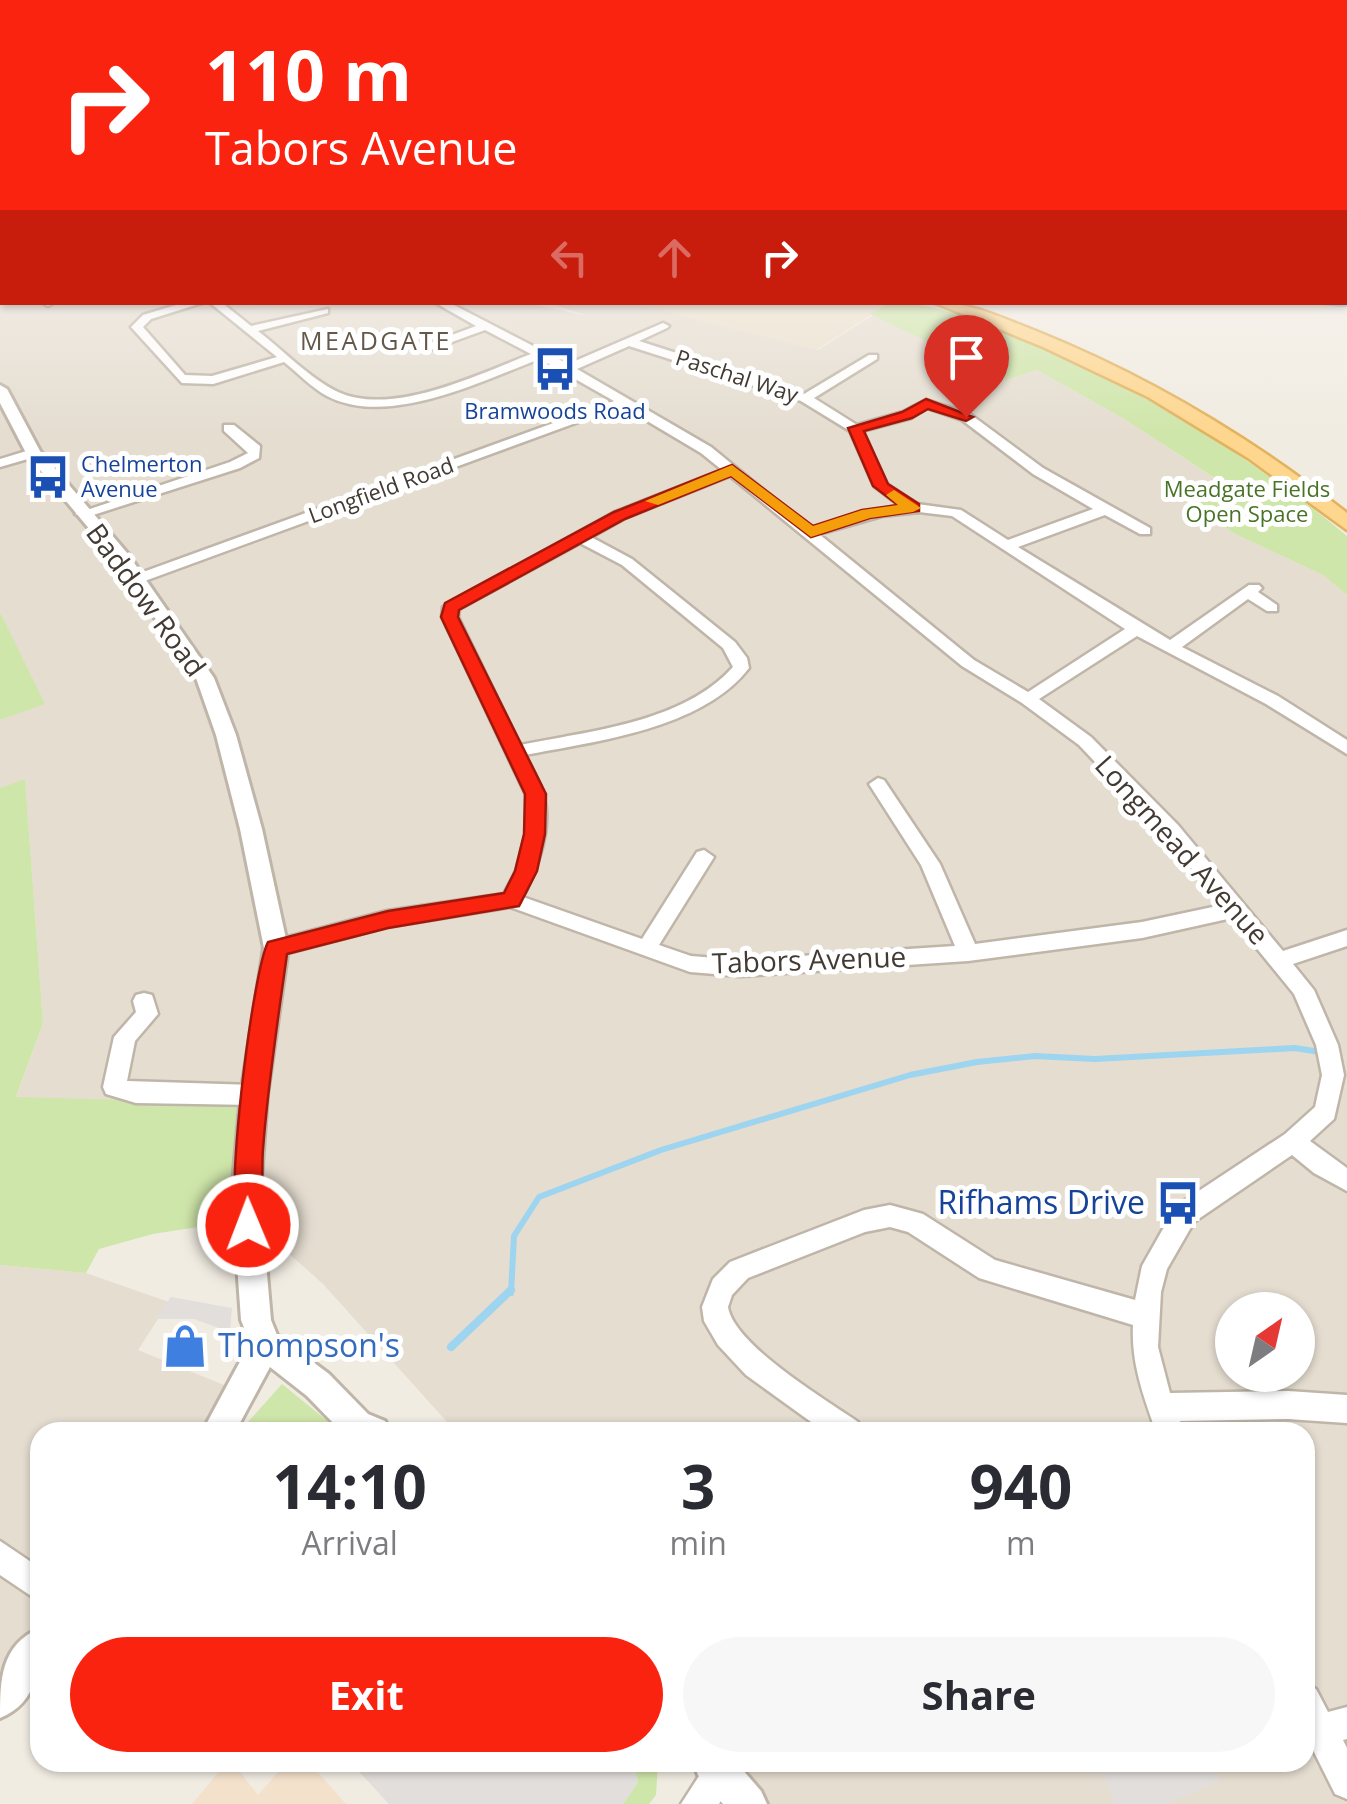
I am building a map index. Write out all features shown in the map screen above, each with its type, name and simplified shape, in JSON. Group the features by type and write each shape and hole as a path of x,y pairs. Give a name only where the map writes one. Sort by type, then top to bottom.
{"main road":[{"path":"949,305 1044,340 1124,378 1250,452 1347,524"},
{"path":"971,305 1146,378 1268,448 1347,504"}],"street":[{"path":"189,305 147,317 138,324 140,334 182,380 213,380 286,358"},
{"path":"218,305 334,396 364,408 407,400 540,354"},
{"name":"Longmead Avenue","path":"449,305 625,401 732,470 968,663 1028,699 1085,742 1172,830 1303,990 1327,1045 1333,1076 1326,1112 1293,1141 1186,1214 1161,1250 1148,1292 1145,1347 1165,1420"},
{"path":"251,329 324,311"},
{"path":"426,348 486,326"},
{"path":"568,370 661,328"},
{"name":"Paschal Way","path":"630,342 804,398 855,428"},
{"path":"804,398 873,357"},
{"name":"Baddow Road","path":"0,390 33,452 136,579 205,678 226,734 252,829 276,948 254,1095 246,1193 256,1320 266,1346"},
{"path":"913,508 881,486 855,428 907,415 943,393"},
{"name":"Longfield Road","path":"136,579 625,401"},
{"path":"926,404 966,417 1038,470 1130,524 1146,527"},
{"path":"82,514 248,460 254,449 229,428"},
{"path":"0,463 33,452"},
{"path":"511,900 526,871 535,794 450,617 451,607 578,536 732,470"},
{"path":"1009,545 1104,510 1096,504"},
{"path":"811,532 868,513 913,508 956,513 1136,629 1272,700 1347,748"},
{"path":"514,752 677,711 717,692 741,668 729,645 628,562 578,536"},
{"path":"1174,646 1251,590 1272,608"},
{"path":"1028,699 1136,629"},
{"path":"878,784 930,864 968,953"},
{"path":"646,949 704,858"},
{"name":"Tabors Avenue","path":"276,948 388,919 511,900 690,964 740,968 968,953 1142,930 1235,910"},
{"path":"1280,960 1347,938"},
{"path":"144,1001 146,1014 125,1036 114,1088 136,1093 254,1095"},
{"path":"1293,1141 1347,1180"},
{"path":"834,1422 756,1366 727,1336 717,1321 715,1307 722,1288 739,1270 864,1221 890,1216 914,1222 988,1270 1145,1316"},
{"path":"224,1422 266,1346 318,1385 355,1422"},
{"path":"1165,1420 1288,1405 1347,1410"},
{"path":"0,1556 30,1579"},
{"path":"0,1700 30,1660"},
{"path":"1315,1709 1334,1726 1347,1782"},
{"path":"698,1804 714,1772"},
{"path":"720,1772 748,1804"}],"shaded area":[{"path":"0,305 535,305 587,316 557,305 642,305 818,350 873,315 1007,380 1037,370 1126,420 1217,480 1181,493 1233,533 1323,575 1347,595 1347,1804 714,1804 716,1772 1315,1772 1315,1422 447,1422 323,1284 267,1234 230,1222 237,1103 16,1098 43,1023 25,780 0,788 0,720 44,704 0,612"},
{"path":"642,305 887,305 816,350"},
{"path":"0,1265 86,1273 169,1302 138,1350 229,1387 212,1422 30,1422 30,1663 0,1701"},
{"path":"171,1297 232,1308 230,1332 194,1319 155,1319"},
{"path":"219,1772 240,1772 258,1795 278,1772 318,1772 346,1804 192,1804"},
{"path":"359,1772 635,1772 638,1782 623,1804 389,1804"},
{"path":"1101,1772 1216,1772 1220,1781 1167,1804 1115,1804"}],"green space":[{"name":"Meadgate Fields Open Space","path":"886,305 915,305 973,319 1108,378 1192,425 1347,536 1347,595 1323,575 1233,533 1180,493 1216,479 1126,420 1037,370 1007,380 870,314"},
{"path":"0,612 45,704 0,720"},
{"path":"25,779 43,1023 16,1097 237,1103 230,1222 153,1234 99,1249 86,1273 0,1265 0,788"},
{"path":"282,1384 329,1422 248,1422"},
{"path":"635,1772 657,1772 656,1795 649,1804 623,1804 638,1782"}],"waterway":[{"path":"1335,305 1347,306"},
{"path":"511,1293 514,1236 539,1197 661,1150 910,1075 1035,1056 1095,1059 1295,1048 1320,1052"},
{"path":"451,1347 511,1290"}],"slow traffic":[{"path":"653,501 732,470 811,532 868,513 913,508 894,495"}],"place":[{"name":"Bramwoods Road","path":"555,369"},
{"name":"Chelmerton Avenue","path":"48,477"},
{"name":"Rifhams Drive","path":"1178,1203"},
{"name":"Thompson's","path":"185,1346"}],"district":[{"name":"MEADGATE","path":"376,341"}],"route":[{"path":"248,1225 246,1193 254,1095 276,948 388,919 511,900 526,871 534,834 535,794 450,617 451,607 620,516 732,470 811,532 868,513 913,508 881,486 855,428 884,423 926,404 966,417"}]}
